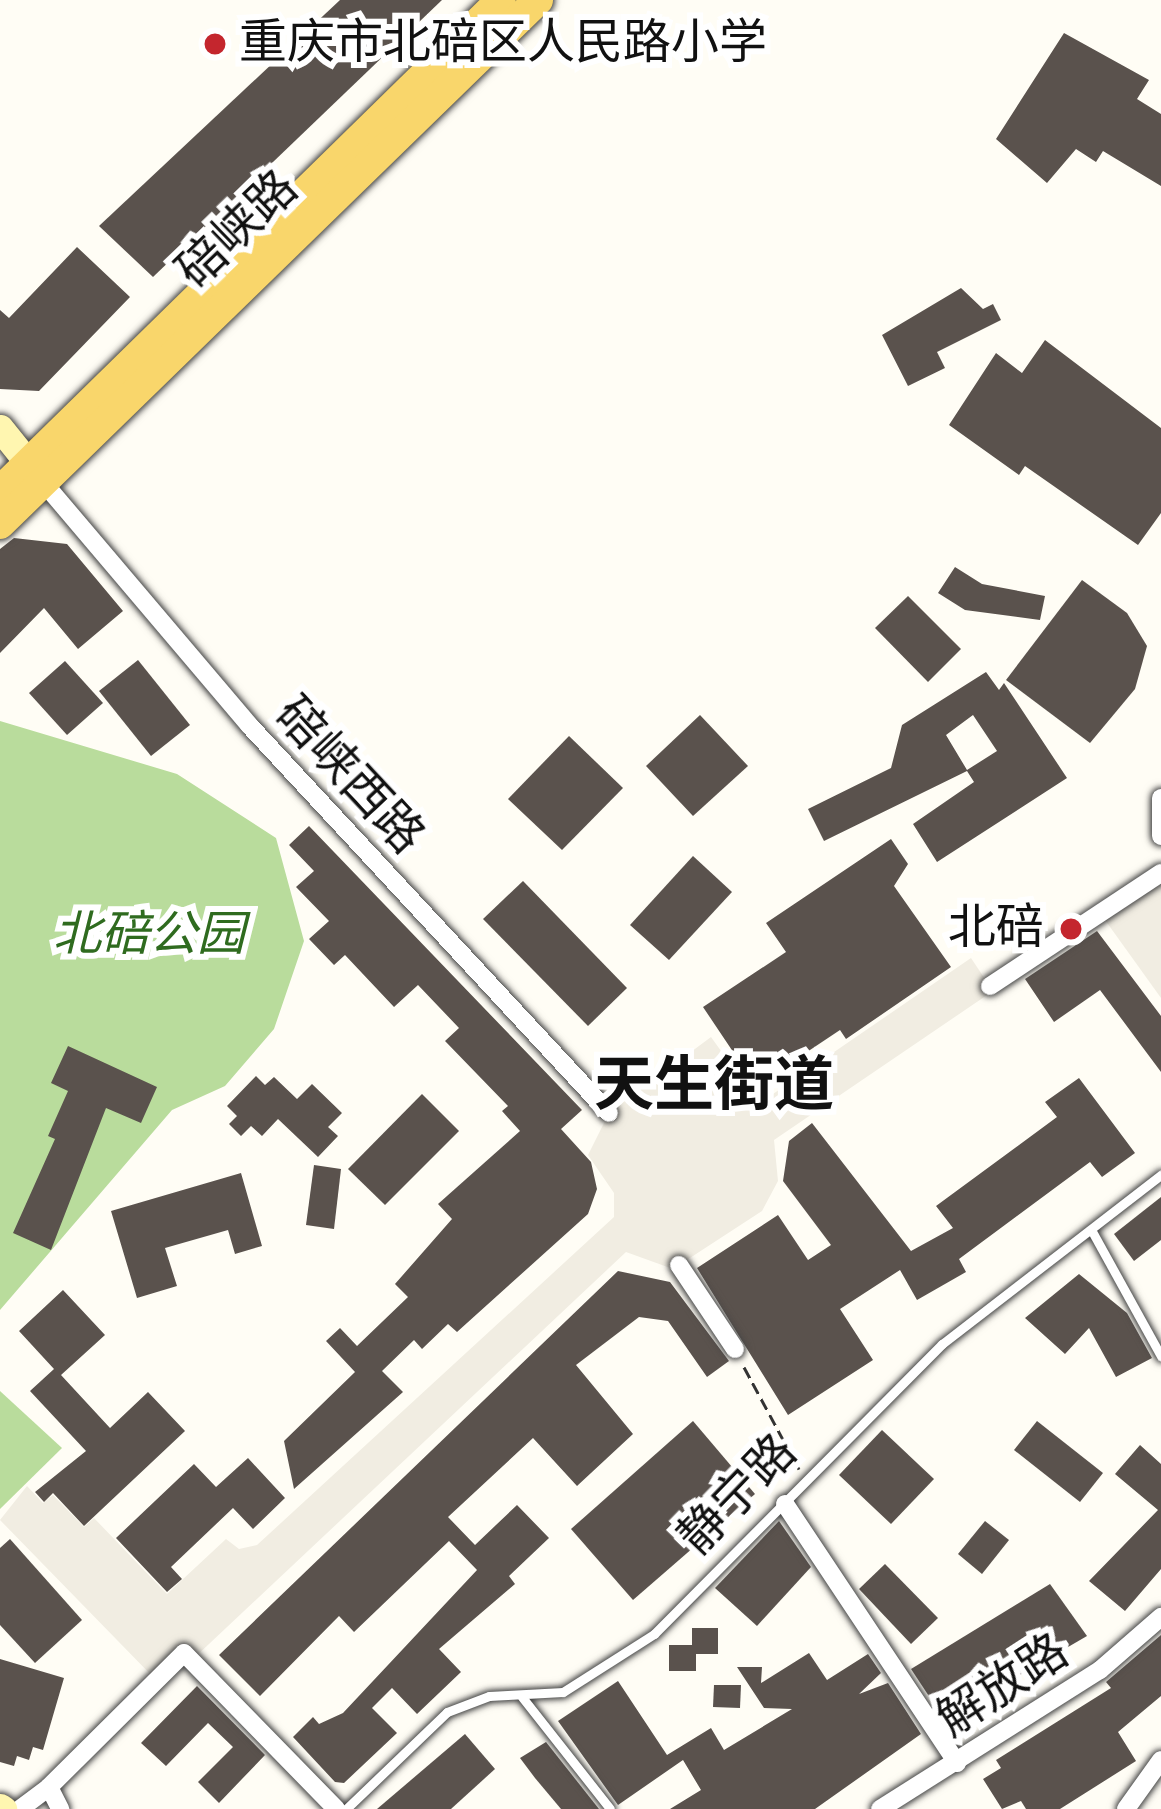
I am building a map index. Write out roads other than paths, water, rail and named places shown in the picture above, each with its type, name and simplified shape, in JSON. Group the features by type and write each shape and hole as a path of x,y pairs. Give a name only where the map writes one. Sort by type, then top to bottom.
{"main road":[{"name":"碚峡路","path":"0,524 36,473 501,0"},
{"name":"碚峡路","path":"0,491 36,473 538,0"}],"street":[{"path":"0,428 36,473"},
{"name":"碚峡西路","path":"36,473 249,725 609,1113"},
{"path":"1161,798 1161,836"},
{"path":"999,980 1161,873"},
{"path":"679,1265 735,1349"},
{"path":"785,1504 957,1762"},
{"name":"解放路","path":"880,1809 1100,1670 1161,1617"},
{"path":"20,1809 49,1787 184,1653 335,1809"},
{"path":"1126,1809 1161,1760"},
{"path":"49,1787 60,1809"}],"lane":[{"name":"静宁路","path":"346,1809 447,1712 489,1696 563,1692 654,1634 943,1344 1093,1233 1161,1175"},
{"path":"1093,1233 1161,1356"},
{"path":"522,1697 610,1809"}],"place":[{"name":"重庆市北碚区人民路小学","path":"215,44"},
{"name":"北碚","path":"1071,929"}],"district":[{"name":"天生街道","path":"714,1087"}],"park label":[{"name":"北碚公园","path":"149,936"}]}
